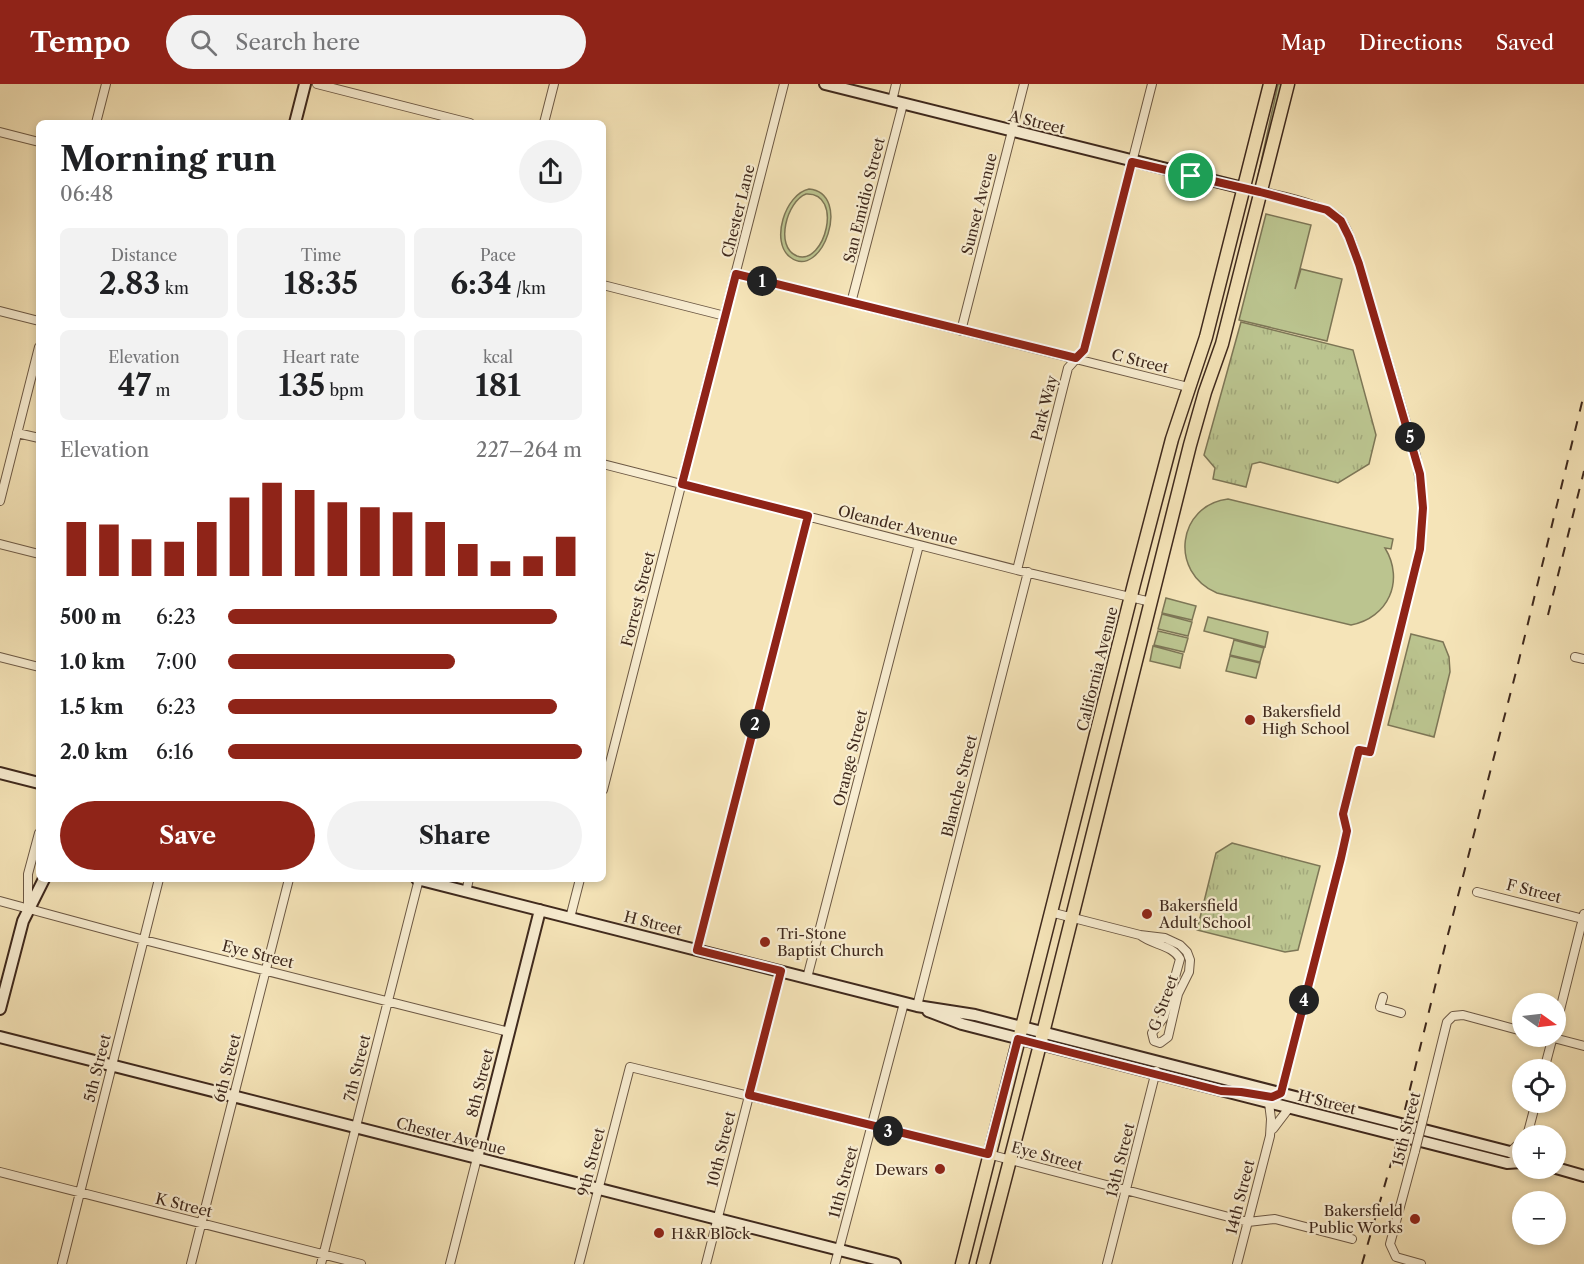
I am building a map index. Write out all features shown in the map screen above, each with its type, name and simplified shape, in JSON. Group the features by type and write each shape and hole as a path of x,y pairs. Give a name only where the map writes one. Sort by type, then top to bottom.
{"main road":[{"name":"California Avenue","path":"962,1264 1130,596 1172,439 1206,337 1270,84"},
{"path":"983,1264 1191,442 1222,344 1288,84"}],"street":[{"path":"97,120 106,84"},
{"path":"296,120 305,84"},
{"path":"317,84 458,120"},
{"path":"545,120 554,84"},
{"name":"Chester Lane","path":"682,484 784,84"},
{"name":"A Street","path":"825,84 1243,188"},
{"name":"San Emidio Street","path":"851,303 897,102 896,84"},
{"name":"Sunset Avenue","path":"961,331 1024,84"},
{"name":"Park Way","path":"1017,570 1068,368 1084,350 1152,84"},
{"path":"0,132 36,141"},
{"path":"1221,1091 1272,1097 1281,1093 1341,858 1347,831 1343,814 1359,750 1370,752 1420,549 1423,502 1416,456 1359,264 1341,221 1327,210 1243,188"},
{"name":"C Street","path":"736,274 1188,387"},
{"path":"606,286 725,316"},
{"path":"0,311 36,320"},
{"path":"0,501 36,359"},
{"path":"17,433 36,437"},
{"name":"Oleander Avenue","path":"606,465 1151,602"},
{"name":"Forrest Street","path":"606,778 682,484"},
{"path":"697,950 808,516"},
{"path":"0,544 36,553"},
{"name":"Orange Street","path":"807,978 919,544"},
{"name":"Blanche Street","path":"917,1006 1028,572"},
{"path":"0,657 36,666"},
{"path":"0,773 36,782"},
{"path":"28,908 28,874 36,844"},
{"path":"0,1009 28,908 42,882"},
{"name":"5th Street","path":"62,1264 158,882"},
{"name":"6th Street","path":"191,1264 288,882"},
{"name":"7th Street","path":"321,1264 417,882"},
{"name":"H Street","path":"429,882 904,1003 975,1015 1019,1033 1155,1074 1506,1163 1512,1163"},
{"path":"466,892 469,882"},
{"path":"570,918 579,882"},
{"name":"F Street","path":"1477,892 1584,917"},
{"name":"Eye Street","path":"0,901 144,940 509,1032"},
{"name":"8th Street","path":"450,1264 540,910"},
{"name":"G Street","path":"1050,912 1140,935 1170,940 1184,948 1190,960 1190,968 1178,994 1167,1037 1160,1043 1154,1041 1152,1033 1164,1017 1172,983 1180,966 1180,959 1175,952 1149,942 1140,935"},
{"path":"1564,993 1584,917"},
{"name":"10th Street","path":"706,1264 781,971"},
{"path":"1383,997 1380,1007 1401,1013"},
{"name":"11th Street","path":"835,1264 904,1003"},
{"name":"15th Street","path":"1420,1264 1396,1257 1390,1244 1447,1022 1453,1016 1463,1015 1512,1028"},
{"name":"Chester Avenue","path":"0,1037 895,1264"},
{"name":"H Street","path":"1041,1039 1158,1062 1510,1152"},
{"path":"1566,1041 1584,1046"},
{"name":"13th Street","path":"1107,1264 1158,1062"},
{"name":"Eye Street","path":"630,1067 988,1154 1248,1222 1275,1219 1352,1239"},
{"name":"9th Street","path":"579,1264 630,1067"},
{"name":"14th Street","path":"1269,1103 1270,1136"},
{"name":"14th Street","path":"1237,1264 1270,1136 1277,1121 1289,1108"},
{"path":"1566,1171 1584,1176"},
{"name":"K Street","path":"0,1172 361,1264"}],"green space":[{"path":"1278,84 1283,84 1258,176"},
{"path":"809,189 822,194 829,205 831,219 822,248 813,257 802,261 790,257 781,241 783,219 787,209 800,193","holes":["806,194 818,196 825,204 827,215 822,240 816,250 807,256 797,256 786,244 785,234 789,214 799,198"]},
{"path":"1266,214 1311,225 1295,289 1301,269 1342,279 1327,341 1239,320"},
{"path":"1241,322 1353,350 1376,435 1369,464 1338,483 1260,462 1252,464 1246,487 1213,479 1215,468 1204,455"},
{"path":"1228,499 1393,539 1391,549 1385,548 1391,560 1393,585 1383,606 1375,615 1351,625 1217,593 1201,583 1191,570 1186,556 1185,540 1198,513 1211,504"},
{"path":"1166,598 1196,606 1192,620 1162,613"},
{"path":"1162,614 1192,622 1188,636 1158,629"},
{"path":"1208,617 1268,632 1265,647 1204,631"},
{"path":"1158,631 1188,638 1184,652 1154,645"},
{"path":"1411,634 1443,642 1449,657 1450,672 1434,737 1388,725"},
{"path":"1234,640 1264,648 1260,662 1230,655"},
{"path":"1153,646 1183,654 1180,668 1150,661"},
{"path":"1230,656 1260,663 1256,678 1226,671"},
{"path":"1232,843 1320,866 1298,950 1285,952 1197,930 1216,853"}],"railway":[{"path":"1362,1264 1396,1146 1584,394"},
{"path":"1548,615 1584,471"}],"place":[{"name":"Bakersfield High School","path":"1250,720"},
{"name":"Bakersfield Adult School","path":"1147,914"},
{"name":"Tri-Stone Baptist Church","path":"765,942"},
{"name":"Dewars","path":"940,1169"},
{"name":"Bakersfield Public Works","path":"1415,1219"},
{"name":"H&R Block","path":"659,1233"}],"route":[{"path":"1132,162 1191,176 1327,210 1341,221 1359,264 1416,456 1423,502 1420,549 1370,752 1359,750 1343,814 1347,831 1341,858 1281,1093 1272,1097 1221,1091 1018,1039 988,1154 749,1095 781,971 697,950 808,516 682,484 736,274 1076,358 1084,350 1132,162"}]}
